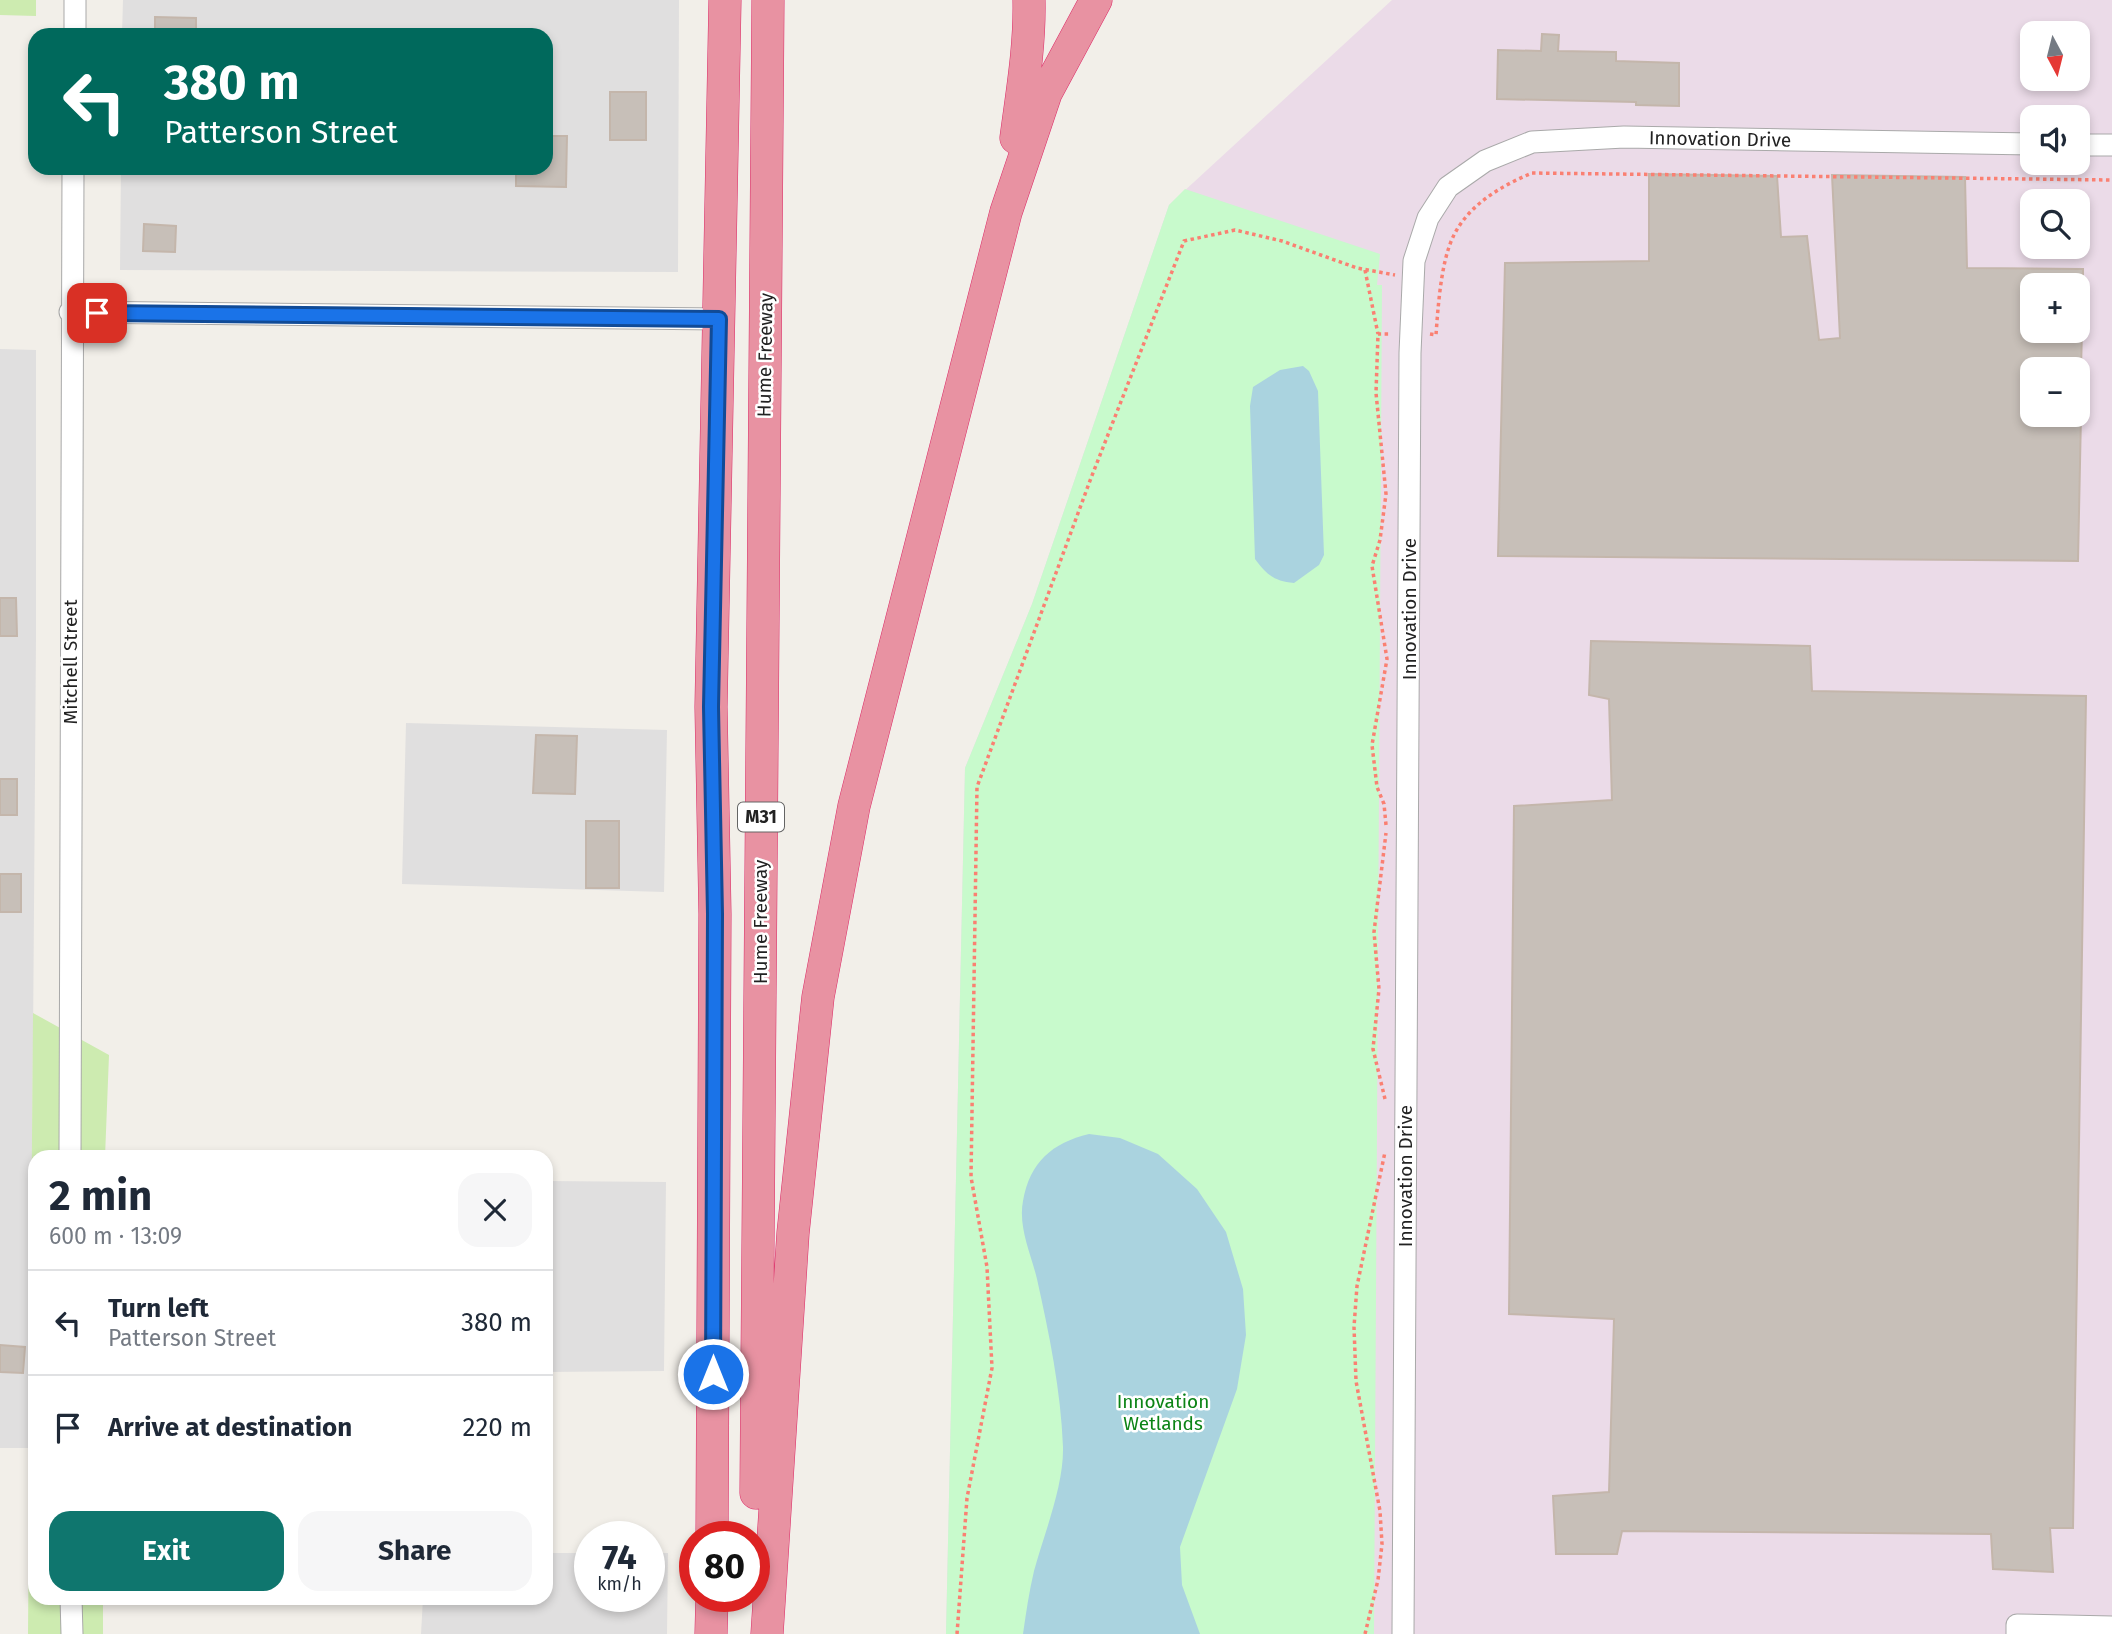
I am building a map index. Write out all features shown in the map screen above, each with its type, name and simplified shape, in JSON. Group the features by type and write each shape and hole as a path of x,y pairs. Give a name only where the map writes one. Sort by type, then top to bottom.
{"highway":[{"name":"M31","path":"712,1521 715,914 711,707 725,0"},
{"name":"Hume Freeway","path":"755,1634 768,0"},
{"path":"1006,212 1027,70 1029,0"},
{"path":"767,1634 793,1233 818,998 855,806 1006,212 1046,93 1096,0"},
{"path":"711,1634 712,1612"}],"street":[{"path":"75,0 75,28"},
{"name":"Innovation Drive","path":"1403,1634 1410,367 1415,261 1428,218 1448,187 1485,161 1532,142 1624,137 2020,144"},
{"path":"2090,145 2112,145"},
{"name":"Mitchell Street","path":"69,1150 73,175"},
{"path":"71,312 719,319"},
{"path":"71,1605 72,1634"},
{"path":"2017,1634 2017,1625 2112,1627"}],"path":[{"path":"1424,334 1436,335 1443,275 1453,237 1488,196 1532,173 1554,171 2112,180"},
{"path":"957,1634 967,1497 992,1368 987,1267 971,1177 976,787 1072,529 1184,241 1234,230 1282,241 1365,270 1414,278"},
{"path":"1365,270 1378,334 1376,393 1386,495 1380,540 1373,566 1387,659 1372,745 1377,787 1384,804 1387,830 1374,932 1379,989 1373,1049 1387,1107"},
{"path":"1378,334 1401,334"},
{"path":"1365,1634 1378,1580 1382,1544 1380,1511 1356,1381 1354,1327 1357,1286 1386,1147"}],"shaded area":[{"path":"123,0 679,0 678,272 120,270 121,175 553,175 553,28 122,28"},
{"path":"1392,0 2112,0 2112,1634 946,1634 965,768 1032,604 1169,205"},
{"path":"0,349 36,350 36,638 32,1150 28,1150 28,1448 0,1448"},
{"path":"406,723 667,730 664,892 402,884"},
{"path":"553,1181 666,1182 664,1371 553,1372"},
{"path":"553,1553 574,1553 574,1612 665,1612 665,1553 668,1553 667,1634 421,1634 423,1605 553,1605"}],"green space":[{"path":"0,0 36,0 36,16 0,15"},
{"name":"Innovation Wetlands","path":"1185,189 1380,254 1377,285 1382,285 1374,1634 946,1634 965,768 1032,604 1169,205"},
{"path":"33,1013 109,1055 105,1150 32,1150"},
{"path":"28,1605 103,1605 103,1634 28,1634"}],"water":[{"path":"1303,366 1309,371 1318,391 1324,555 1319,565 1294,583 1272,576 1255,559 1250,406 1253,387 1280,370"},
{"path":"1089,1134 1120,1138 1158,1154 1197,1189 1226,1232 1243,1289 1246,1335 1237,1389 1180,1547 1182,1585 1200,1634 1023,1634 1034,1571 1057,1494 1063,1447 1054,1362 1022,1221 1023,1201 1031,1175 1045,1156 1064,1143"}],"building":[{"path":"155,17 196,18 196,28 155,28"},
{"path":"1542,34 1559,35 1558,51 1616,52 1616,61 1679,63 1679,106 1636,105 1636,102 1497,99 1498,50 1541,51"},
{"path":"610,92 646,92 646,140 610,140"},
{"path":"553,136 567,136 566,187 516,186 516,175 553,175"},
{"path":"1649,174 1777,176 1781,237 1807,236 1819,340 1840,338 1832,175 1965,177 1967,268 2083,269 2083,273 2020,273 2020,343 2082,343 2081,357 2020,357 2020,427 2081,427 2078,561 1498,556 1505,263 1649,261"},
{"path":"144,224 176,226 175,252 143,251"},
{"path":"0,598 16,598 17,636 0,636"},
{"path":"1591,641 1810,646 1812,691 2086,696 2073,1528 2050,1528 2053,1572 1993,1569 1991,1534 1622,1531 1617,1554 1556,1554 1553,1496 1609,1492 1614,1319 1509,1314 1514,806 1612,800 1609,699 1589,695"},
{"path":"536,735 577,736 575,794 533,793"},
{"path":"0,779 17,779 17,815 0,815"},
{"path":"586,821 619,821 619,888 586,888"},
{"path":"0,874 21,874 21,912 0,912"},
{"path":"0,1345 25,1347 23,1373 0,1372"}],"route":[{"path":"97,313 719,319 711,707 715,914 713,1374"}]}
